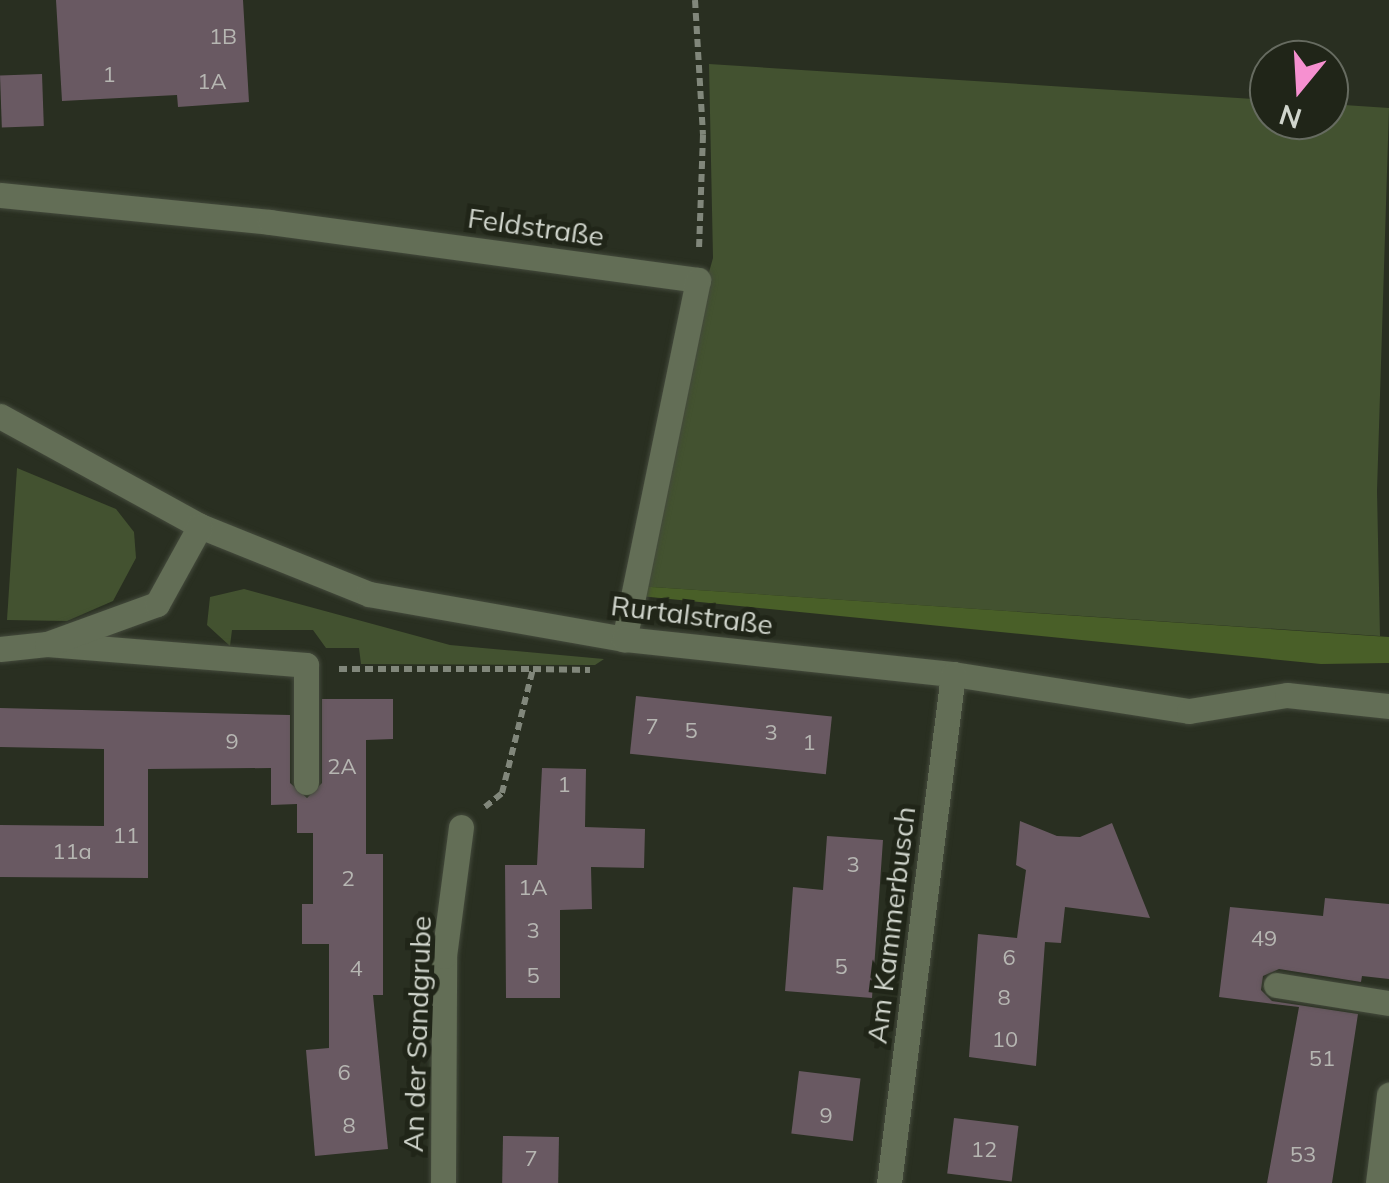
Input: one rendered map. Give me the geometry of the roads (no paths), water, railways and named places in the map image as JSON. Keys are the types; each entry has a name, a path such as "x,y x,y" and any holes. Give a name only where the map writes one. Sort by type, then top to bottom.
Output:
{"street":[{"name":"Feldstraße","path":"0,195 270,222 698,280 621,638"},
{"name":"Rurtalstraße","path":"0,416 200,526 369,594 621,638 953,674 1189,711 1287,695 1389,706"},
{"path":"47,644 157,604 200,526"},
{"path":"0,649 47,644 306,665 306,782"},
{"name":"Am Kammerbusch","path":"890,1183 953,674"},
{"name":"An der Sandgrube","path":"443,1183 444,956 460,827"},
{"path":"1276,985 1389,1003"},
{"path":"1378,1183 1389,1095"}]}
